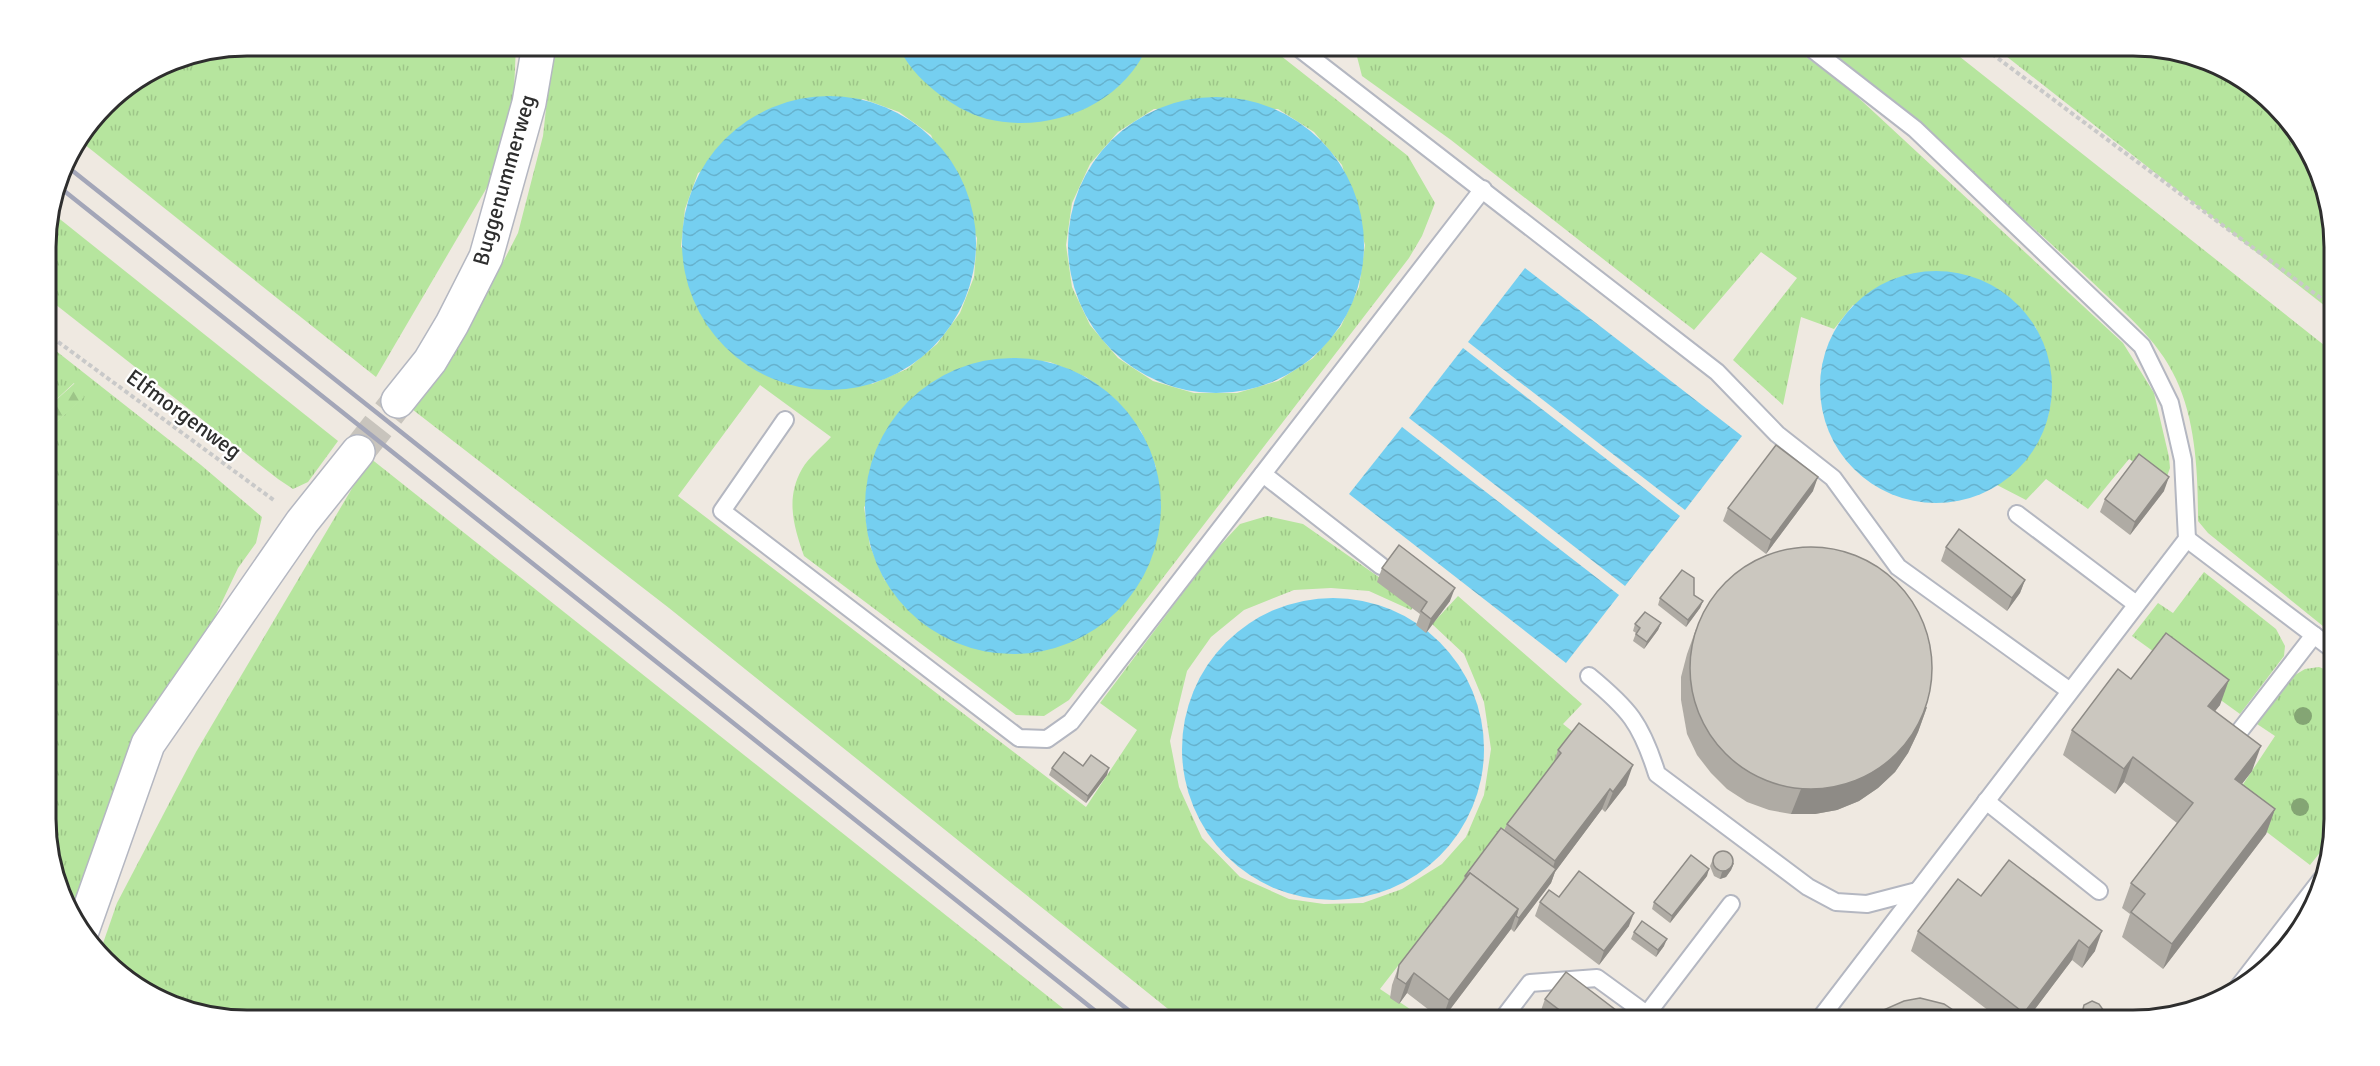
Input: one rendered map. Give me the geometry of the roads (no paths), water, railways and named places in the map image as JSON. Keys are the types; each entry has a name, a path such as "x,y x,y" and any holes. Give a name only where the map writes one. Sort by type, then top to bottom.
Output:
{"street":[{"name":"Buggenummerweg","path":"398,401 430,361 486,257 529,103 536,56"},
{"path":"85,922 148,744 302,522 358,452"}],"lane":[{"path":"1308,56 1717,372 1777,434 1833,478 1898,567 2070,691"},
{"path":"1821,56 1915,129 2142,346 2170,404 2182,460 2187,539 1826,1010"},
{"path":"785,420 722,512 1019,738 1047,739 1071,722 1483,189"},
{"path":"1263,474 1381,566"},
{"path":"2017,514 2136,604"},
{"path":"2187,539 2324,643"},
{"path":"2232,741 2314,635"},
{"path":"1589,676 1620,701 1630,713 1648,746 1657,774 1808,887 1836,902 1867,904 1917,891"},
{"path":"1986,801 2099,891"},
{"path":"2252,969 2308,896"},
{"path":"1657,1010 1731,904"},
{"path":"1509,1010 1530,983 1597,978 1640,1010"}],"water":[{"path":"904,56 1142,56 1121,84 1102,99 1081,110 1058,118 1011,123 980,117 947,100 919,76"},
{"path":"815,96 843,96 872,102 911,120 943,150 952,161 970,200 976,229 976,257 965,299 952,325 933,347 911,366 872,384 843,390 815,390 786,384 747,366 715,336 706,325 688,286 682,257 682,229 688,200 706,161 736,129 747,120 786,102"},
{"path":"1201,97 1231,97 1259,103 1286,114 1310,130 1331,151 1347,175 1358,202 1364,230 1362,274 1347,315 1331,339 1310,360 1286,376 1259,387 1231,393 1201,393 1173,387 1146,376 1122,360 1101,339 1085,315 1074,288 1068,260 1068,230 1074,202 1085,175 1101,151 1122,130 1146,114 1173,103"},
{"path":"1525,268 1742,436 1685,510 1468,342"},
{"path":"1936,271 1970,276 1980,280 1991,285 2018,305 2038,332 2043,343 2047,353 2052,387 2047,421 2043,431 2038,442 2018,469 1991,489 1980,494 1970,498 1936,503 1902,498 1892,494 1881,489 1854,469 1834,442 1829,431 1825,421 1820,387 1825,353 1829,343 1834,332 1854,305 1881,285 1892,280 1902,276"},
{"path":"1463,348 1680,516 1625,586 1409,418"},
{"path":"1013,358 1042,361 1083,376 1107,392 1127,412 1143,436 1154,463 1161,506 1158,535 1143,576 1127,600 1107,620 1083,636 1056,647 1013,654 984,651 943,636 919,620 899,600 883,576 872,549 865,506 868,477 883,436 899,412 919,392 943,376 970,365"},
{"path":"1402,427 1619,595 1566,663 1349,494"},
{"path":"1318,598 1348,598 1391,609 1417,623 1450,653 1473,691 1478,705 1484,734 1484,764 1473,807 1459,833 1440,856 1417,875 1391,889 1348,900 1318,900 1275,889 1249,875 1216,845 1193,807 1188,793 1182,764 1182,734 1193,691 1207,665 1237,632 1275,609 1289,604"}],"tunnel":[{"path":"358,452 398,401"}],"railway":[{"path":"71,170 1128,1010"},
{"path":"64,191 1094,1010"}]}
